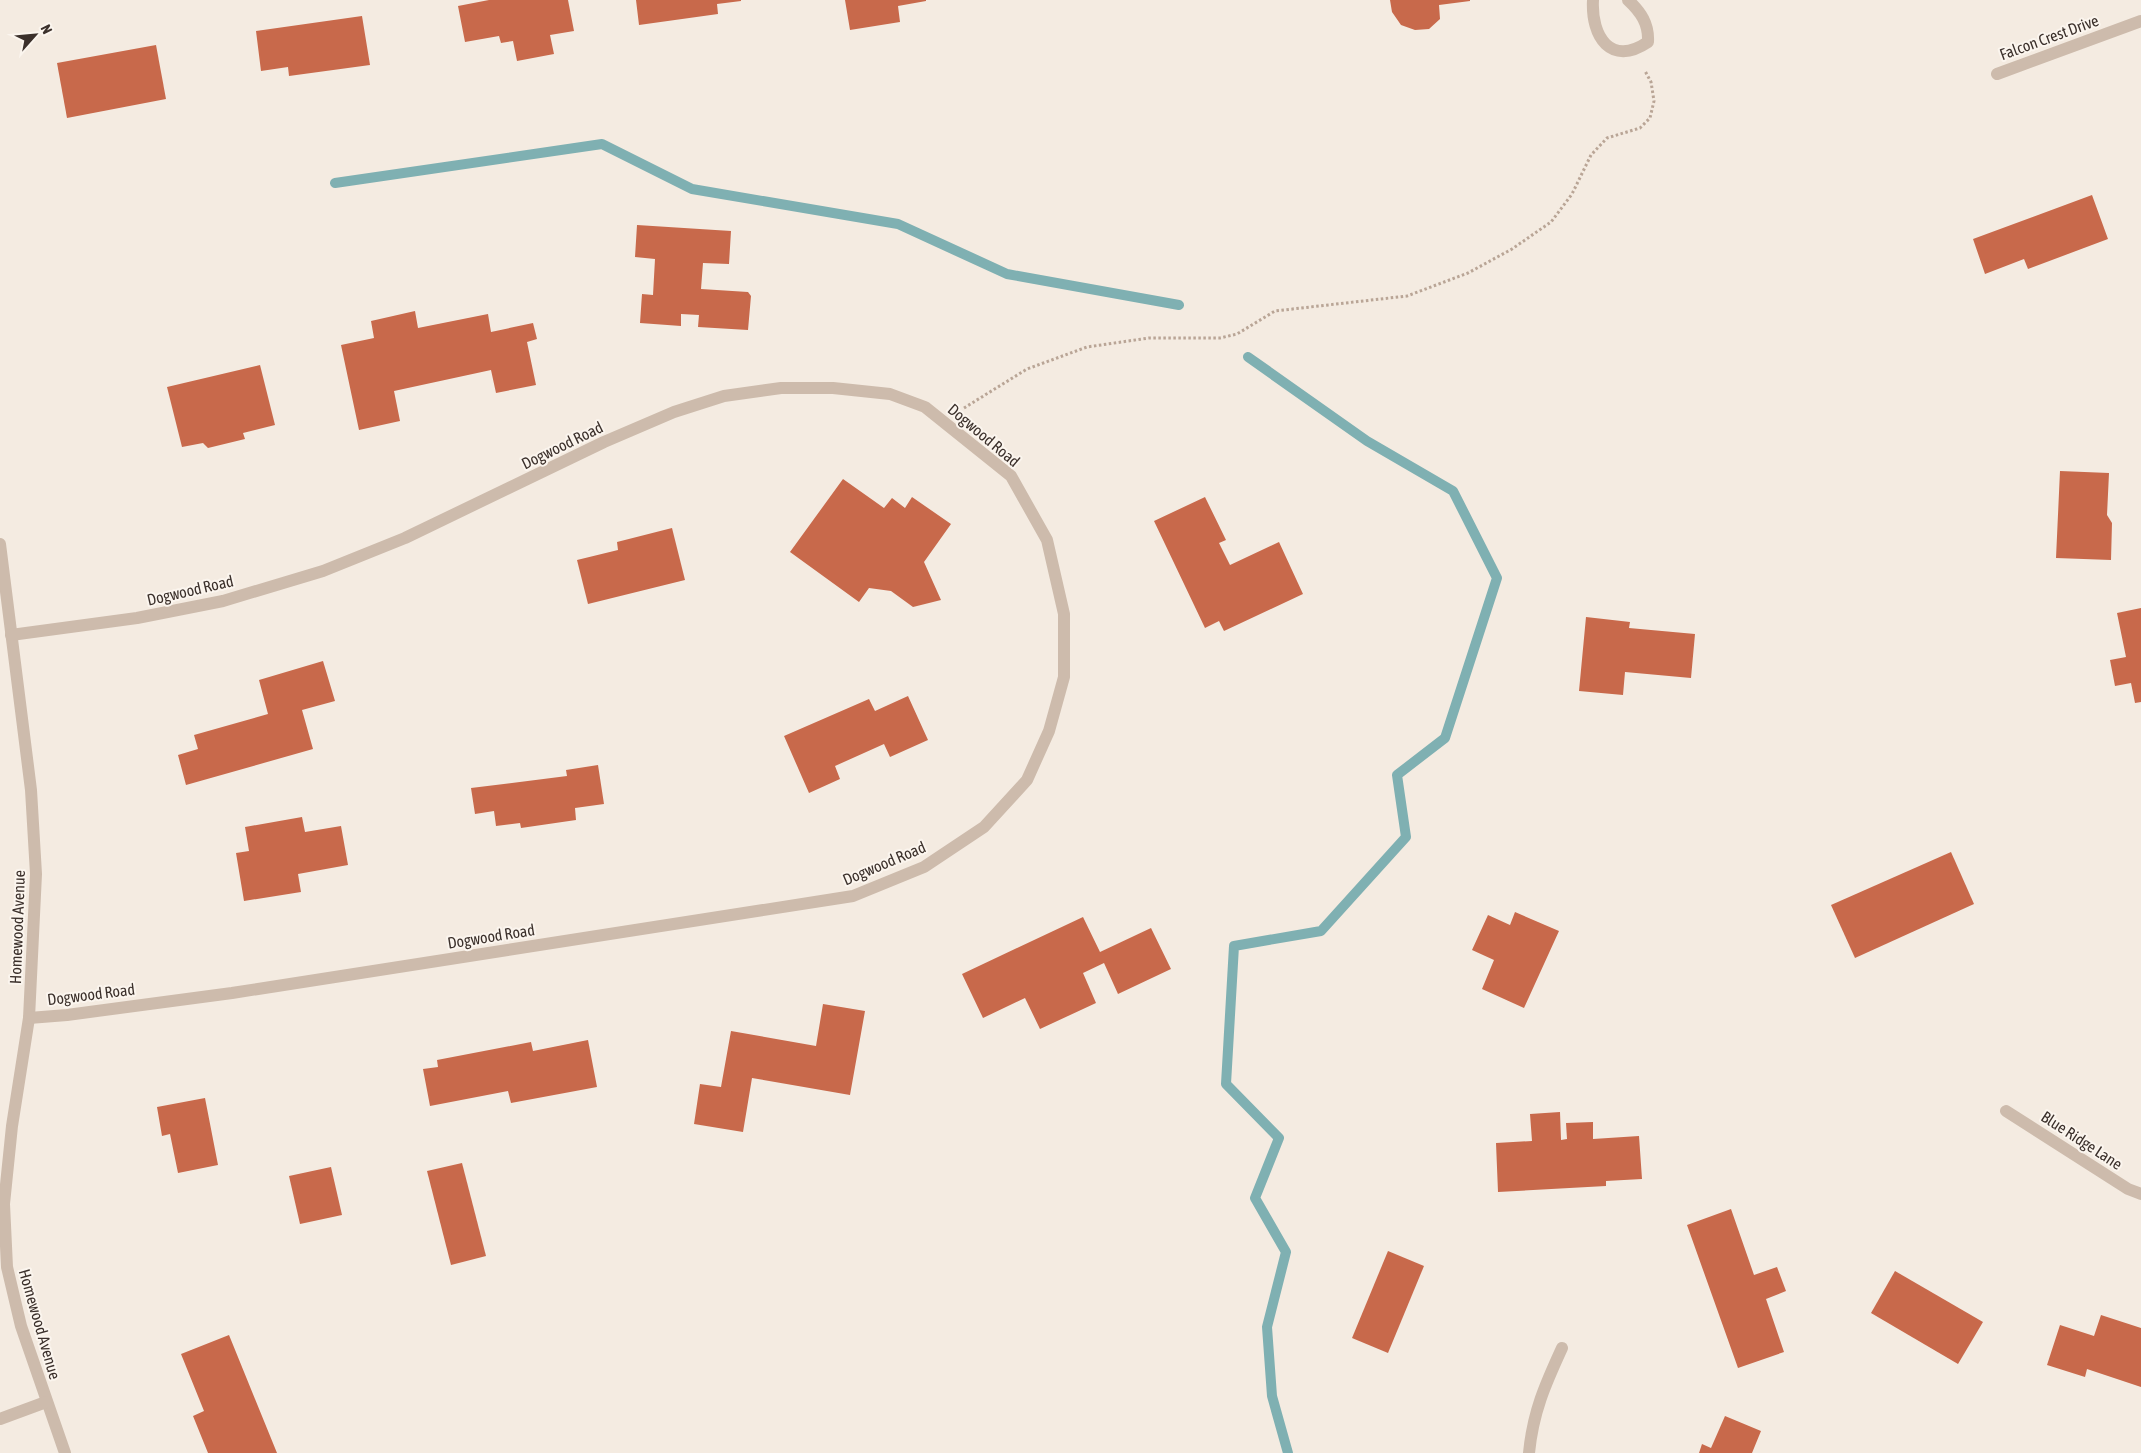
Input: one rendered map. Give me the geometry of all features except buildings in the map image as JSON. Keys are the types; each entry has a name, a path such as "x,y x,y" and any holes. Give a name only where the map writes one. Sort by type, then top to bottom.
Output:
{"street":[{"path":"1593,0 1597,33 1609,47 1622,53 1635,50 1648,42 1649,29 1639,10 1628,0"},
{"name":"Falcon Crest Drive","path":"1997,74 2141,21"},
{"name":"Dogwood Road","path":"11,635 147,616 224,601 323,571 405,538 665,416 724,396 781,388 833,388 890,394 924,407 943,421 1011,476 1047,540 1064,614 1064,677 1049,731 1027,780 984,827 924,867 853,896 232,993 67,1015 28,1018"},
{"name":"Homewood Avenue","path":"0,544 5,621 11,635 31,790 36,874 28,1018 12,1126 4,1204 7,1267 20,1326 65,1453"},
{"name":"Blue Ridge Lane","path":"2006,1111 2128,1189 2141,1194"},
{"path":"1529,1453 1531,1425 1541,1394 1562,1348"},
{"path":"0,1419 46,1402"}],"path":[{"path":"943,421 1027,369 1087,347 1149,338 1220,338 1237,334 1275,311 1407,296 1468,274 1512,249 1551,222 1572,194 1591,155 1607,138 1640,128 1650,118 1654,101 1651,82 1635,50"}],"waterway":[{"path":"335,183 602,144 692,189 898,224 1007,274 1179,305"},
{"path":"1248,357 1367,441 1453,491 1497,578 1445,738 1397,775 1406,837 1321,931 1234,946 1226,1084 1279,1138 1255,1198 1286,1252 1267,1327 1272,1396 1288,1453"}]}
